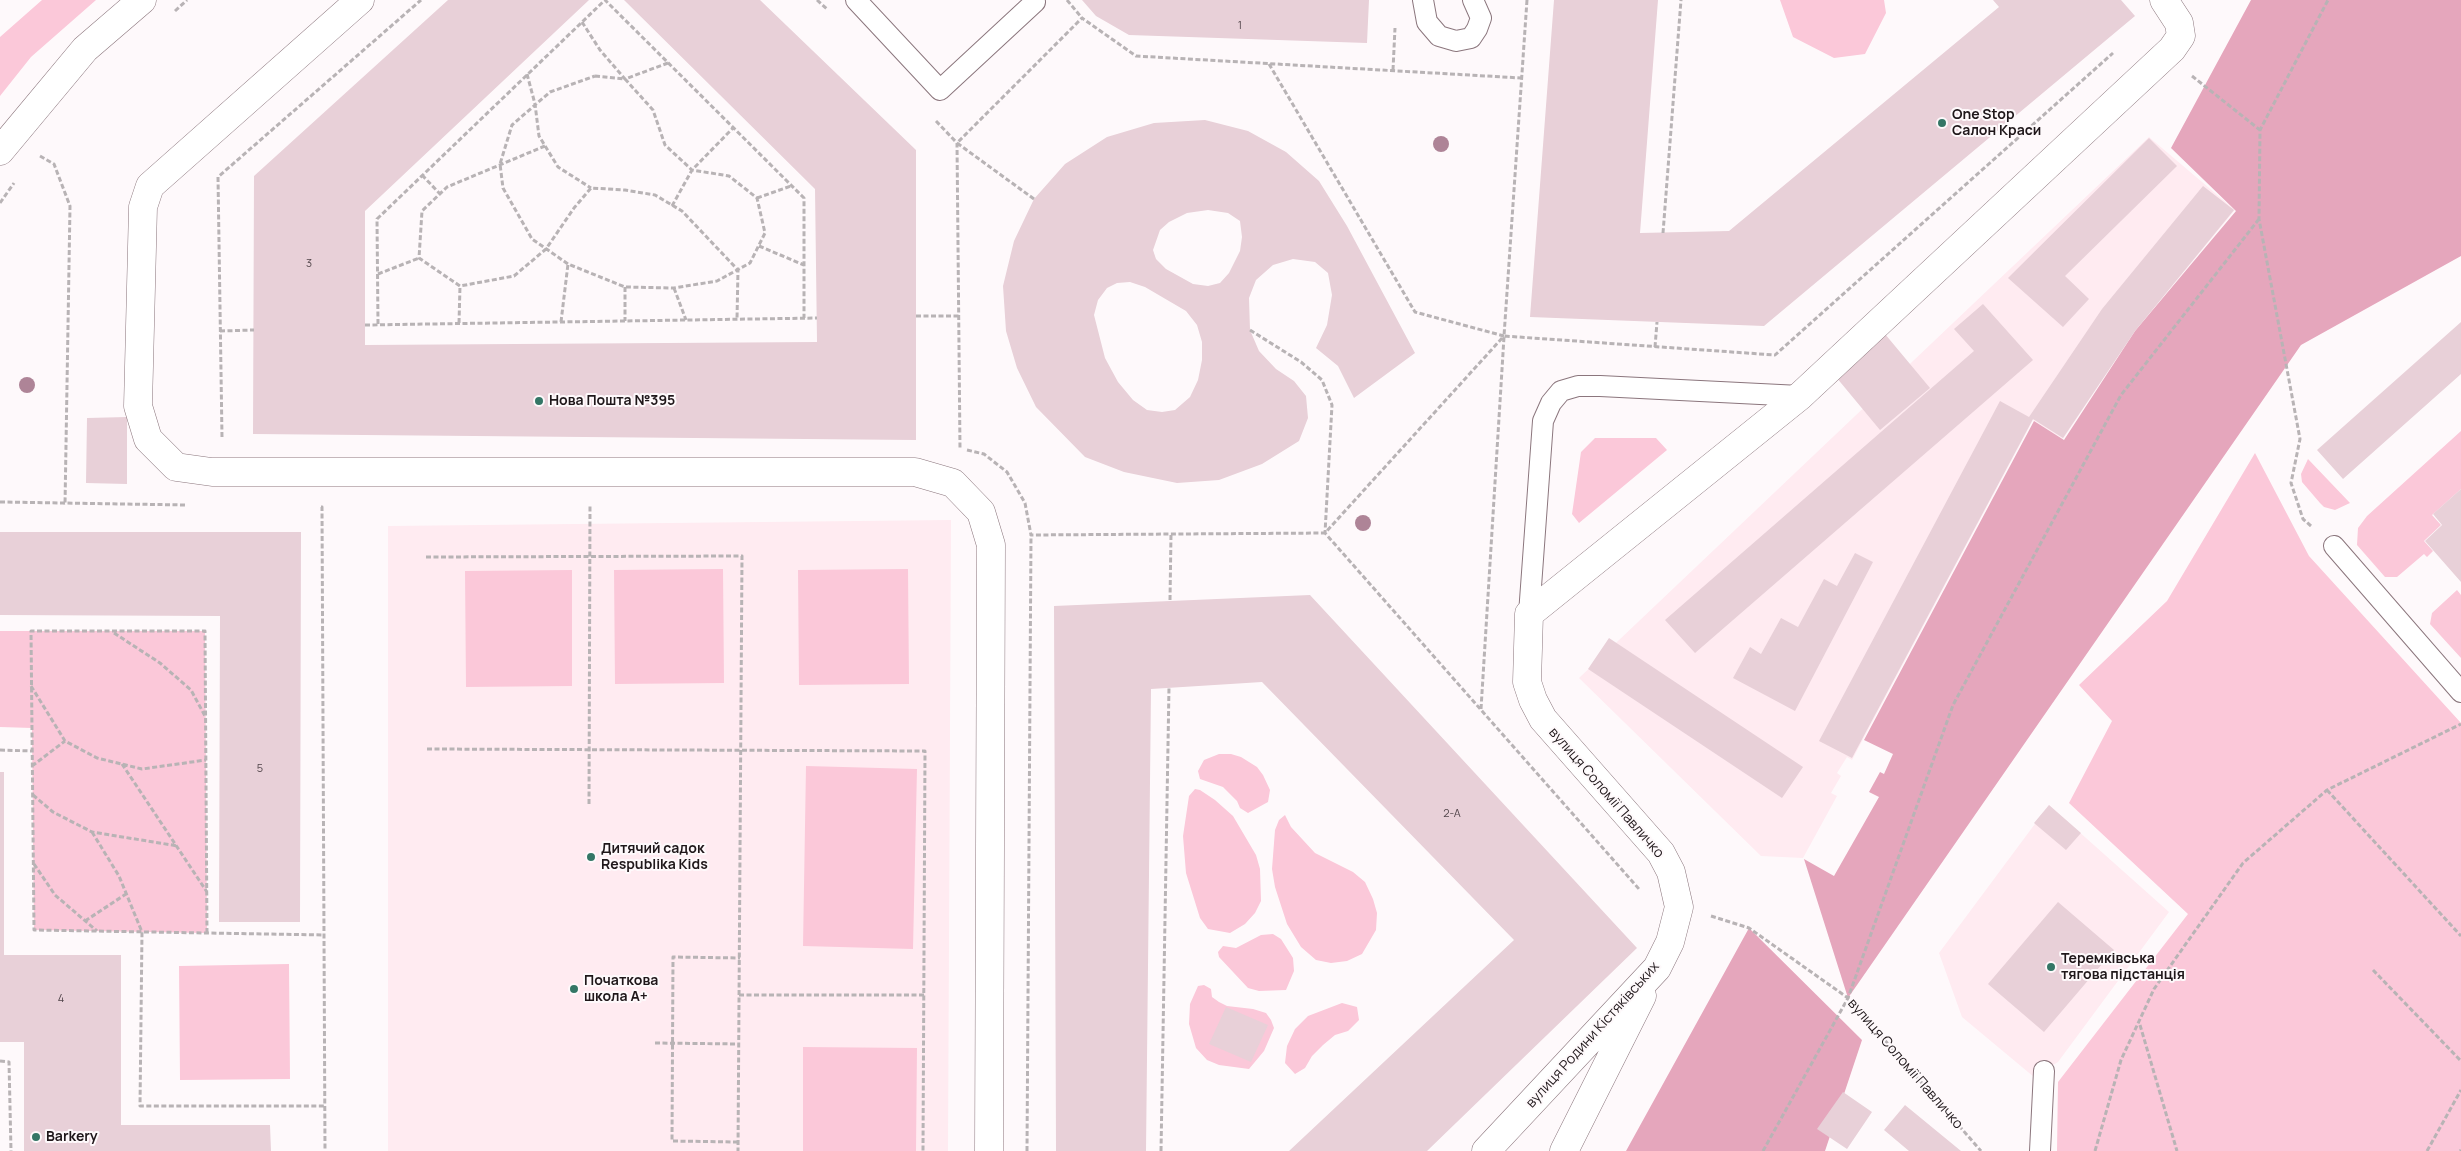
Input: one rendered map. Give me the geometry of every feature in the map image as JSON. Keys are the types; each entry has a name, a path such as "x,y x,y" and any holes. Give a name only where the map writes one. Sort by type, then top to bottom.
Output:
{"street":[{"path":"0,152 85,49 142,0"},
{"path":"360,0 150,186 143,207 138,406 148,439 176,466 212,472 915,472 953,483 980,512 991,545 990,1151"},
{"path":"1529,614 1800,396 2172,48 2181,36 2179,23 2164,0"},
{"name":"вулиця Соломії Павличко","path":"1529,614 1527,682 1533,700 1543,719 1660,853 1671,872 1679,907"},
{"name":"вулиця Родини Кістяківських","path":"1486,1151 1657,968 1670,942 1679,907"},
{"path":"1564,1151 1657,968"}],"lane":[{"path":"856,0 940,90 1035,2 1033,0"},
{"path":"1423,0 1427,22 1438,36 1456,41 1472,38 1477,29 1480,18 1473,0"},
{"path":"1529,614 1543,421 1551,403 1561,391 1578,386 1600,386 1800,396"},
{"path":"2334,546 2461,692"},
{"path":"2040,1151 2044,1071"}],"path":[{"path":"222,438 218,177 421,0"},
{"path":"378,324 377,219 582,22 601,1 605,0 804,198 804,318"},
{"path":"817,0 831,14"},
{"path":"1067,0 1082,18 1136,56 1520,78"},
{"path":"1481,709 1520,78 1527,0"},
{"path":"1663,233 1681,0"},
{"path":"2328,0 2260,130 2259,219 2300,440 2291,483 2304,519 2334,546"},
{"path":"962,449 958,143 1082,18"},
{"path":"582,22 600,50 626,79 653,110 666,145 692,170 729,176 757,198 765,233 750,263 717,281 674,288 625,287 568,264 532,239 503,188 500,164 512,124 550,92 595,76 626,79 668,63"},
{"path":"1393,70 1395,26"},
{"path":"1269,64 1416,312 1504,336 1776,355 2114,52"},
{"path":"527,74 535,104 539,136 558,167 591,188 626,190 655,195 682,212 738,270 737,319"},
{"path":"2193,78 2260,130"},
{"path":"930,114 958,143 1034,199"},
{"path":"672,206 692,170 733,128"},
{"path":"419,258 422,212 447,187 545,146"},
{"path":"54,164 70,206 65,504"},
{"path":"422,175 440,194"},
{"path":"757,198 792,186"},
{"path":"419,258 460,286 514,276 546,249 574,208 591,188"},
{"path":"1763,1151 1848,998 1953,705 2121,395 2259,219"},
{"path":"759,246 804,265"},
{"path":"378,275 419,258"},
{"path":"561,322 568,264"},
{"path":"459,323 460,286"},
{"path":"625,287 625,321"},
{"path":"674,288 686,320"},
{"path":"916,316 960,316"},
{"path":"365,325 817,318"},
{"path":"1655,347 1657,322"},
{"path":"220,331 254,330"},
{"path":"1250,330 1301,362 1322,380 1332,405 1325,533 1640,891"},
{"path":"1031,535 1325,533 1504,336"},
{"path":"952,449 962,449 984,454 1007,472 1025,503 1031,535 1027,1151"},
{"path":"589,804 590,472"},
{"path":"0,502 192,506"},
{"path":"313,507 322,507 325,1151"},
{"path":"1170,600 1171,534"},
{"path":"426,557 742,556 738,1151"},
{"path":"208,933 204,631 31,631 34,930 142,932 324,935"},
{"path":"112,631 160,663 191,690 205,717"},
{"path":"31,686 65,741 98,758 142,768 206,760"},
{"path":"1161,1151 1169,687"},
{"path":"2095,1151 2121,1060 2140,1024 2154,989 2243,863 2327,790 2461,724"},
{"path":"32,767 49,751 65,741"},
{"path":"426,749 925,751 923,1151"},
{"path":"0,750 32,750"},
{"path":"121,763 178,846 207,893"},
{"path":"2327,790 2461,936"},
{"path":"32,794 53,812 92,832 178,846"},
{"path":"92,832 119,876 142,932 140,1106 325,1106"},
{"path":"33,863 55,895 97,931"},
{"path":"85,921 126,894"},
{"name":"вулиця Соломії Павличко","path":"1679,907 1749,928 1848,998 1981,1151"},
{"path":"738,1142 672,1141 673,957 740,958"},
{"path":"2373,970 2461,1061"},
{"path":"739,995 924,995"},
{"path":"2140,1024 2177,1151"},
{"path":"655,1043 739,1044"},
{"path":"0,1061 9,1062 11,1151"},
{"path":"2427,1151 2461,1090"}],"shaded area":[{"path":"42,0 96,0 31,57 0,96 0,37"},
{"path":"1780,0 1884,0 1886,13 1865,54 1834,58 1793,37"},
{"path":"2251,0 2461,0 2461,256 2301,345 1848,998 1804,859 1834,876 1879,797 1869,792 1880,772 1884,774 1893,754 1864,740 2034,421 2064,440 2135,331 2236,211 2171,148"},
{"path":"2149,137 2235,210 2135,331 2063,439 2033,420 1852,760 1847,757 1837,773 1841,776 1831,793 1837,796 1803,858 1761,856 1579,678"},
{"path":"2461,431 2461,489 2432,515 2441,525 2424,541 2433,551 2427,557 2424,554 2397,577 2385,577 2357,545 2358,528 2367,516"},
{"path":"1595,438 1656,438 1667,450 1579,523 1572,514 1581,452"},
{"path":"2255,453 2309,556 2461,723 2461,1151 2057,1151 2058,1082 2188,914 2069,803 2112,721 2079,685 2167,601"},
{"path":"2308,459 2350,503 2335,510 2324,507 2320,503 2302,482 2301,474"},
{"path":"951,520 948,1151 388,1151 388,526"},
{"path":"723,569 724,683 615,684 614,570"},
{"path":"908,569 909,684 799,685 798,570"},
{"path":"572,570 572,686 466,687 465,571"},
{"path":"2457,590 2461,595 2461,658 2430,624 2432,613"},
{"path":"0,631 205,631 207,933 34,930 32,728 0,727"},
{"path":"1219,754 1231,754 1241,757 1257,767 1270,790 1268,802 1248,813 1240,808 1237,801 1223,787 1200,779 1198,771 1204,760"},
{"path":"806,766 917,769 913,949 803,946"},
{"path":"1195,789 1200,790 1215,800 1233,816 1256,855 1260,869 1261,901 1255,913 1245,924 1230,933 1208,929 1200,918 1186,873 1183,836 1189,796"},
{"path":"2049,805 2169,912 2058,1062 2034,1077 1962,1017 1939,953"},
{"path":"1285,815 1291,827 1315,853 1353,872 1365,882 1377,913 1376,930 1362,954 1347,961 1331,963 1316,960 1301,947 1287,924 1275,887 1272,869 1275,830 1279,820"},
{"path":"1749,928 1862,1040 1825,1151 1626,1151"},
{"path":"1273,934 1281,939 1293,958 1294,971 1286,990 1259,991 1248,988 1219,957 1218,952 1223,946 1236,948 1261,935"},
{"path":"289,964 290,1079 180,1080 179,966"},
{"path":"1204,985 1211,989 1212,997 1219,1002 1227,1006 1253,1009 1266,1013 1271,1020 1274,1028 1264,1051 1249,1069 1219,1065 1207,1060 1196,1048 1189,1024 1190,1004 1198,986"},
{"path":"1342,1003 1357,1007 1359,1020 1348,1031 1335,1035 1323,1045 1312,1056 1305,1068 1295,1074 1285,1063 1287,1046 1295,1029 1308,1016"},
{"path":"803,1047 917,1048 916,1151 803,1151"}],"building":[{"path":"448,0 589,0 365,211 365,345 817,342 815,189 624,0 760,0 916,150 916,440 253,434 254,176"},
{"path":"1082,0 1369,0 1367,43 1129,35 1096,16"},
{"path":"1554,0 1658,0 1640,233 1729,231 1999,7 1993,0 2121,0 2135,16 1764,326 1530,317"},
{"path":"1205,120 1248,131 1286,152 1319,181 1347,226 1415,353 1354,398 1338,366 1316,348 1327,325 1332,295 1328,273 1315,262 1293,259 1273,265 1256,280 1249,298 1250,330 1259,351 1276,369 1294,381 1306,396 1308,418 1299,441 1262,464 1219,480 1177,483 1124,472 1085,457 1036,407 1017,368 1006,331 1003,286 1014,241 1034,199 1065,164 1107,137 1154,123","holes":["1208,210 1228,213 1240,221 1242,237 1240,251 1229,273 1220,283 1208,286 1193,284 1166,269 1156,259 1153,250 1160,230 1169,222 1187,213","1130,282 1145,287 1186,311 1197,325 1202,342 1202,360 1198,380 1190,397 1175,410 1162,412 1147,410 1133,400 1118,382 1105,358 1094,315 1098,300 1107,288 1117,283"]},
{"path":"2149,138 2177,166 2065,276 2089,299 2063,327 2008,278"},
{"path":"2203,186 2234,210 2135,331 2063,438 2033,419 1852,758 1819,741 2000,401 2029,417 2102,309"},
{"path":"1983,304 2033,360 1695,653 1665,620 1974,351 1954,329"},
{"path":"2461,322 2461,374 2343,479 2317,450"},
{"path":"1885,334 1930,388 1880,430 1836,377"},
{"path":"127,417 127,484 86,483 87,418"},
{"path":"2461,489 2461,582 2425,541 2442,525 2433,514"},
{"path":"0,532 301,532 300,922 219,922 220,616 0,615"},
{"path":"1855,553 1873,562 1795,711 1733,678 1750,647 1761,654 1781,618 1798,627 1824,579 1837,586"},
{"path":"1310,595 1637,948 1427,1151 1289,1151 1514,940 1262,682 1151,689 1146,1151 1056,1151 1054,606"},
{"path":"1609,638 1803,767 1782,798 1588,669"},
{"path":"0,772 4,772 4,955 121,955 121,1125 270,1125 271,1151 24,1151 24,1042 0,1042"},
{"path":"2049,805 2081,833 2066,850 2034,823"},
{"name":"Теремківська тягова підстанція","path":"2058,902 2114,950 2044,1032 1988,984"},
{"path":"1226,1007 1268,1025 1251,1062 1209,1044"},
{"path":"1843,1092 1872,1112 1847,1149 1817,1129"},
{"path":"1905,1105 1961,1151 1909,1151 1884,1130"}],"place":[{"name":"One Stop Салон Краси","path":"1942,123"},
{"name":"Нова Пошта №395","path":"539,401"},
{"name":"Дитячий садок Respublika Kids","path":"591,857"},
{"name":"Теремківська тягова підстанція","path":"2051,967"},
{"name":"Початкова школа А+","path":"574,989"},
{"name":"Barkery","path":"36,1137"}]}
